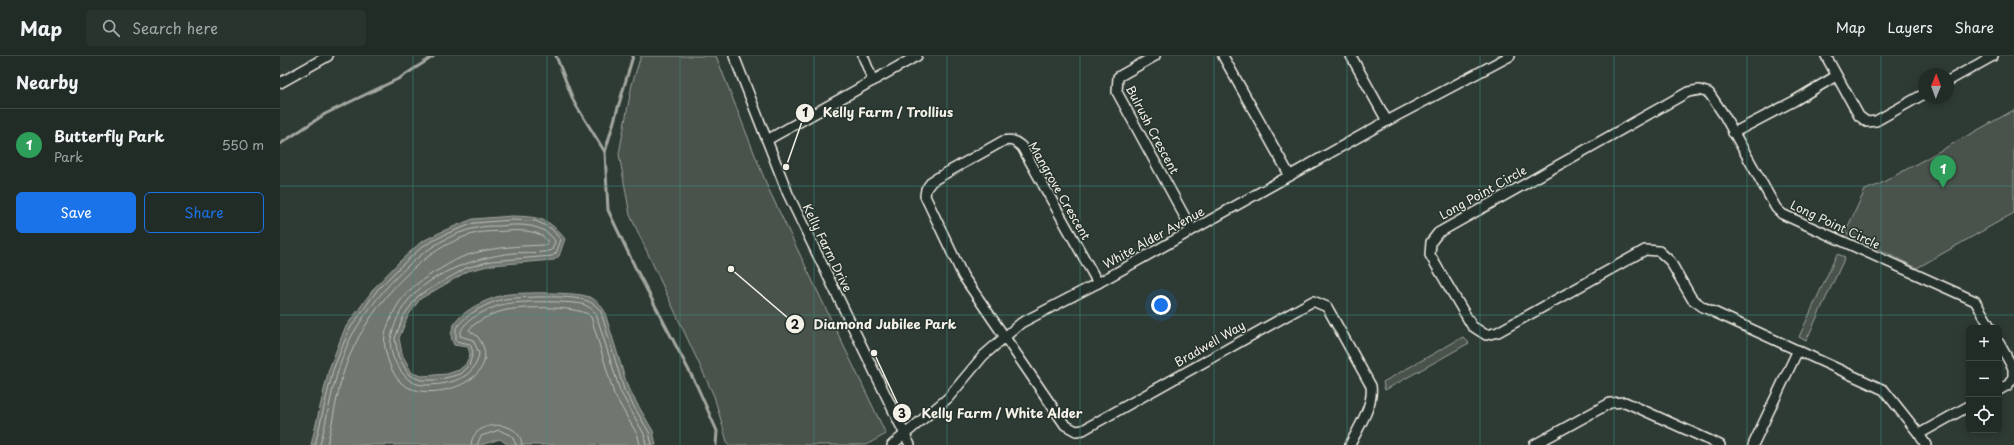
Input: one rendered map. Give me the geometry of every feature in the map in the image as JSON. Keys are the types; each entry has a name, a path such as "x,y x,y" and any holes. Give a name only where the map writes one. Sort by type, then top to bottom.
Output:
{"street":[{"path":"280,83 328,56"},
{"name":"Kelly Farm Drive","path":"734,56 788,194 910,445"},
{"path":"863,56 873,81"},
{"path":"766,140 917,56"},
{"name":"Bulrush Crescent","path":"1155,56 1118,77 1117,92 1192,230"},
{"path":"1223,56 1290,176"},
{"path":"1351,56 1387,121"},
{"name":"White Alder Avenue","path":"892,445 906,435 948,398 983,356 1004,336 1021,323 1098,283 1387,121 1510,56"},
{"path":"1826,56 1859,116 1867,122 1876,121 1918,97"},
{"path":"1954,78 1993,56"},
{"path":"1734,133 1794,101 1836,76"},
{"name":"Long Point Circle","path":"1926,445 1884,390 1703,307 1692,300 1670,261 1659,251 1645,250 1498,332 1486,335 1472,326 1430,255 1431,242 1438,233 1688,92 1699,90 1709,94 1734,133 1776,208 1782,214 1974,301 1989,325"},
{"name":"Mangrove Crescent","path":"1004,336 963,276 925,196 926,189 932,180 1003,141 1009,139 1015,141 1022,147 1098,283"},
{"name":"Bradwell Way","path":"1004,336 1065,425 1076,431 1083,430 1308,302 1313,301 1321,303 1326,308 1371,386 1372,393 1370,402 1350,445"},
{"path":"2002,348 2013,368 2014,378 2008,385 2002,388"},
{"path":"1753,445 1798,350"},
{"path":"1534,445 1610,403 1625,402 1720,445"},
{"path":"1919,434 1966,408"}],"shaded area":[{"path":"641,56 716,56 768,188 886,434 866,445 728,445 714,396 630,215 619,154 632,84"},
{"path":"2014,110 2014,213 1917,268 1845,233 1865,190 1878,185"},
{"path":"1837,254 1845,257 1806,341 1799,337"},
{"path":"1463,337 1469,343 1385,390 1383,382"}],"water":[{"path":"512,216 536,218 548,222 553,226 565,239 559,256 554,260 492,265 468,271 420,299 408,316 399,338 402,354 412,373 422,376 447,374 459,370 466,364 470,354 468,347 454,345 451,336 453,327 458,319 466,312 485,301 503,295 520,293 569,294 589,297 596,301 604,310 628,388 653,431 656,445 508,445 500,439 481,445 311,445 329,369 345,328 375,287 421,242 445,230 473,219"}],"waterway":[{"path":"280,144 325,114 400,78 434,56"},
{"path":"556,56 574,102 605,152"},
{"path":"633,56 605,152 608,210 635,267 697,386 717,431 716,445"}],"place":[{"name":"Kelly Farm / Trollius","path":"786,167"},
{"name":"Butterfly Park","path":"1943,188"},
{"name":"Diamond Jubilee Park","path":"731,269"},
{"name":"Kelly Farm / White Alder","path":"874,353"}]}
